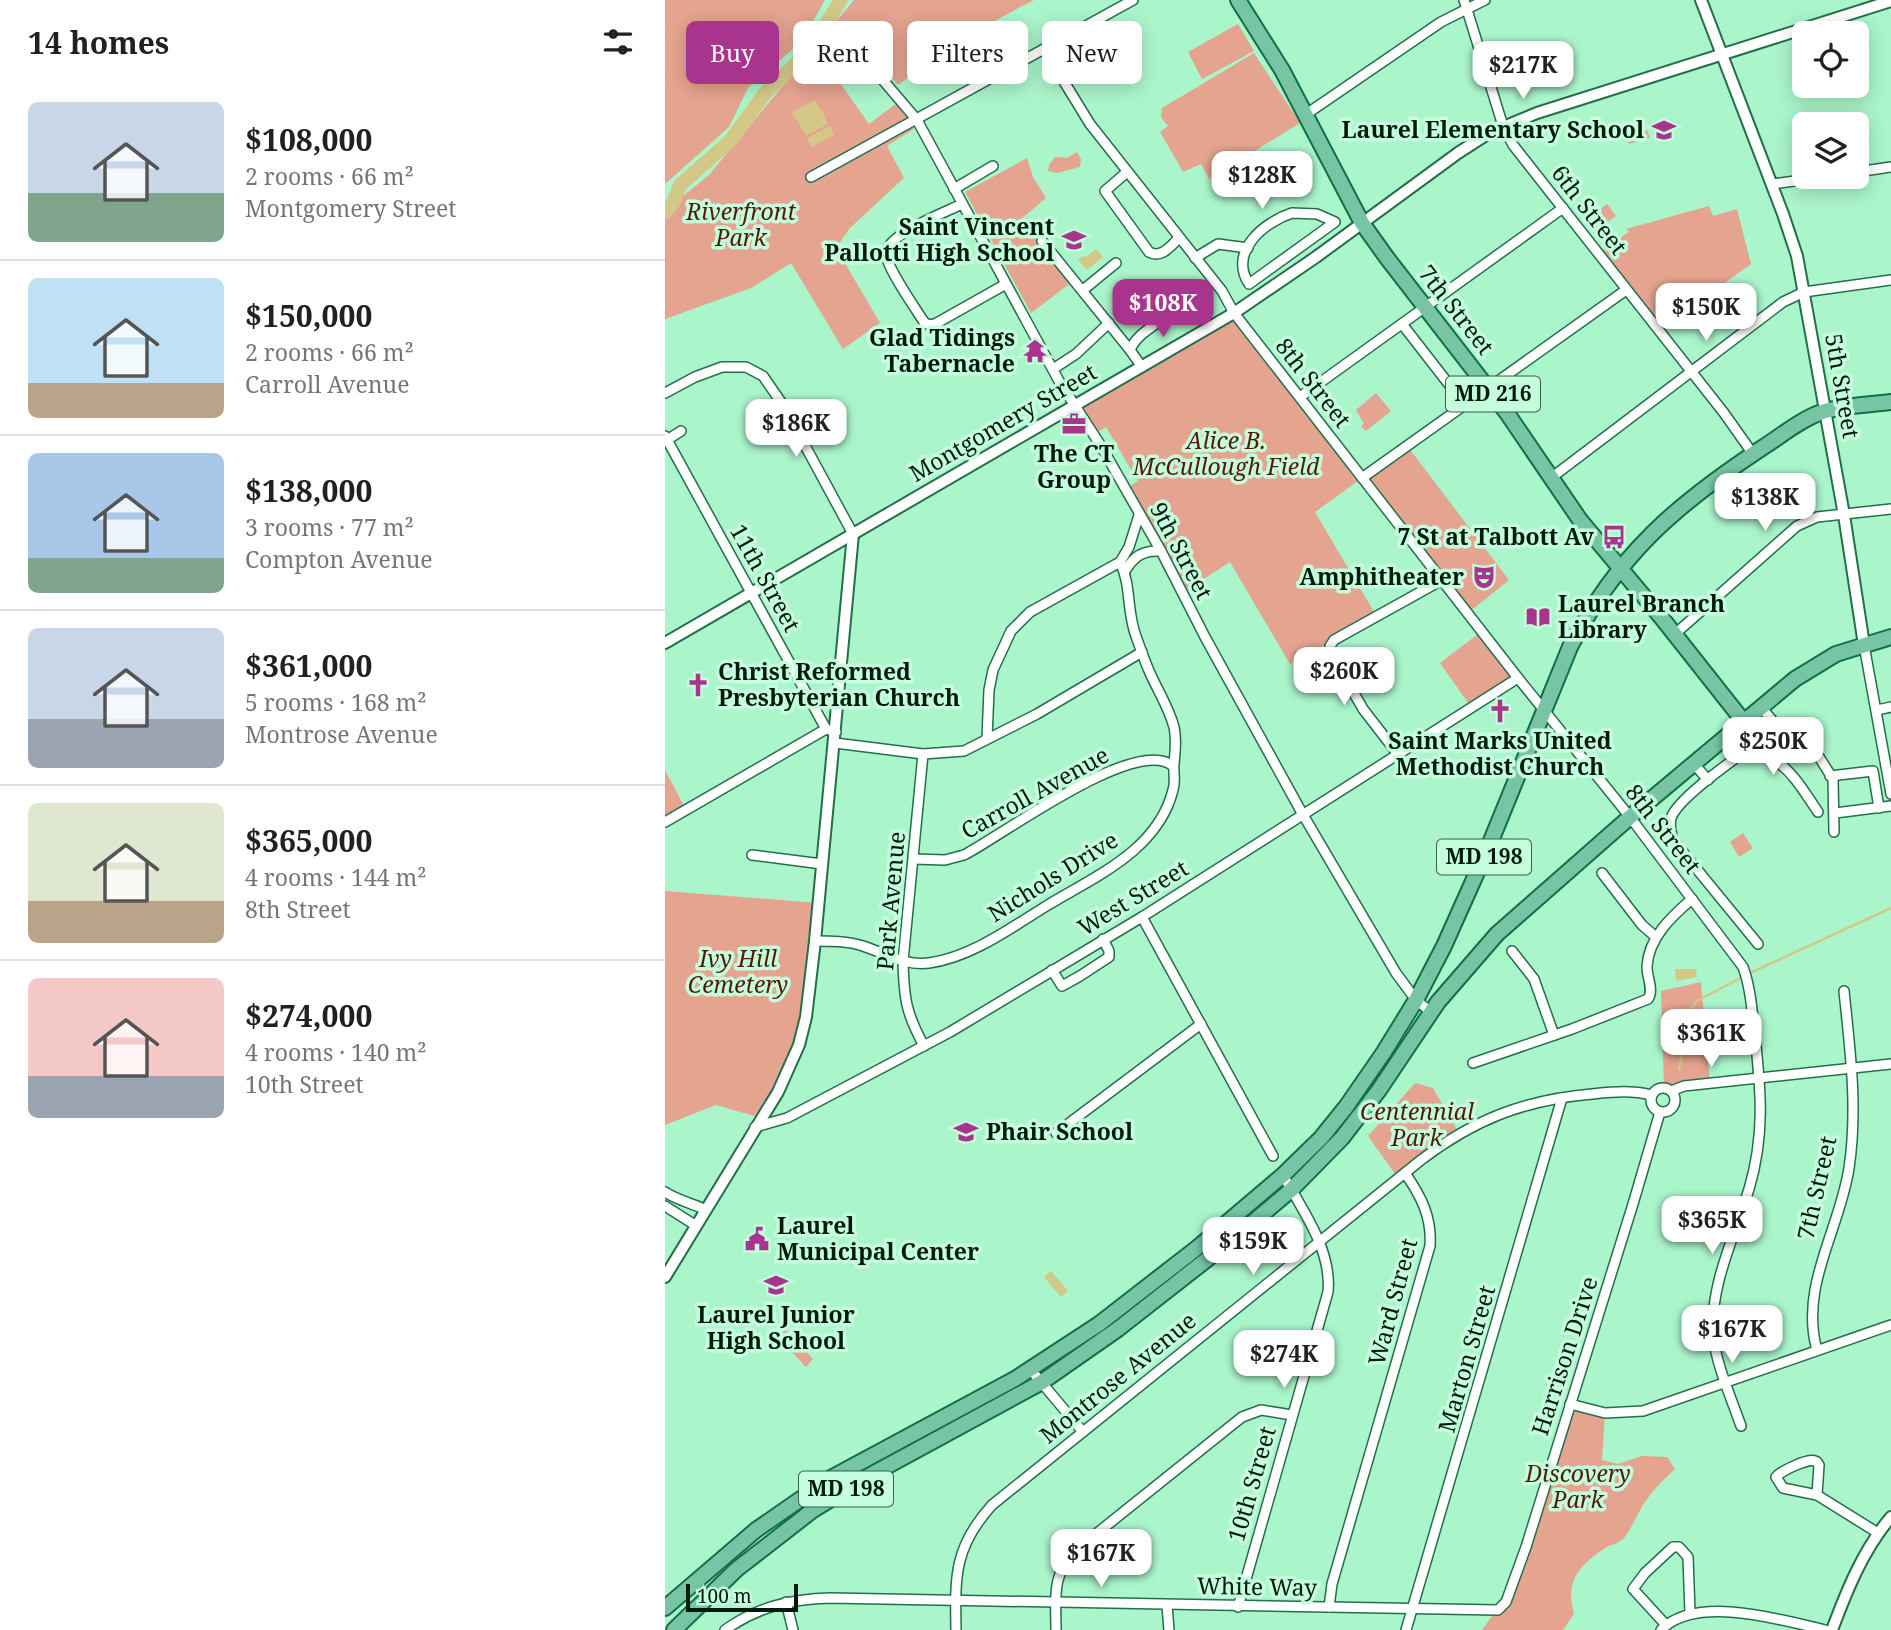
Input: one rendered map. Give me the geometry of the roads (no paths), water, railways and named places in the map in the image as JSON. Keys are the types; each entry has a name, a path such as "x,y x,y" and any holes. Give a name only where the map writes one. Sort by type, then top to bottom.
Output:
{"main road":[{"name":"7th Street","path":"1238,0 1264,40"},
{"name":"7th Street","path":"1246,0 1264,40 1362,223 1528,441 1586,528 1744,722"},
{"name":"MD 198","path":"665,1608 755,1530 831,1478 1031,1370 1108,1317 1283,1175 1321,1138 1346,1107 1416,1000 1468,895 1544,709 1587,614 1620,569 1668,516 1753,454 1808,419 1824,411 1891,402"},
{"name":"MD 198","path":"674,1630 737,1569 813,1510 867,1476 1042,1382 1127,1322 1291,1190 1360,1117 1451,985 1497,934 1630,817 1761,707 1817,664 1836,654 1891,637"}],"street":[{"path":"1095,21 1133,0"},
{"path":"1305,116 1466,4 1485,0"},
{"name":"5th Street","path":"1701,0 1797,256 1891,793"},
{"name":"Montgomery Street","path":"665,643 1234,313 1272,289 1458,153 1503,126 1891,1"},
{"name":"6th Street","path":"1466,4 1503,126 1513,145 1753,454"},
{"path":"811,177 1042,50"},
{"name":"9th Street","path":"886,84 917,120 1053,369 1161,551 1302,813 1389,960 1416,1000 1431,1012"},
{"name":"8th Street","path":"1065,84 1083,115 1222,291 1234,313 1518,678 1630,817 1743,967 1747,978 1759,1078 1761,1123 1757,1160 1714,1308 1715,1347 1741,1426"},
{"path":"954,189 993,166"},
{"path":"1869,170 1891,167"},
{"path":"1127,172 1106,188 1106,196 1149,252 1160,254 1179,238"},
{"path":"1772,184 1792,181"},
{"path":"962,204 893,239 886,250 886,258 924,322 929,325 1006,284"},
{"path":"1300,397 1563,208"},
{"path":"1292,213 1317,214 1335,222 1249,285 1243,266 1248,248 1269,223 1292,213"},
{"path":"1042,241 1142,366"},
{"path":"1195,258 1218,244 1248,248"},
{"path":"1083,290 1116,263"},
{"path":"1551,478 1775,308 1804,292 1891,280"},
{"path":"1362,478 1626,289"},
{"path":"1130,350 1136,338 1165,319 1176,308"},
{"path":"1053,369 1076,354 1109,323"},
{"path":"1402,324 1465,405"},
{"path":"665,393 695,377 722,367 737,366 754,370 775,392 853,534 832,735 815,941 806,1017 799,1045 778,1092 704,1209 665,1277"},
{"path":"666,438 681,431"},
{"name":"11th Street","path":"666,438 832,735"},
{"path":"1675,634 1797,526 1817,517 1891,509"},
{"path":"987,737 989,690 993,670 1010,631 1030,612 1120,562 1129,547 1139,515"},
{"path":"1125,571 1140,554 1146,551 1161,551"},
{"name":"Nichols Drive","path":"815,941 852,943 904,961 926,963 948,958 968,951 1119,862 1146,839 1164,815 1174,786 1174,727 1142,652 1129,613 1125,571 1120,562"},
{"path":"1397,753 1357,699 1329,646 1334,640 1442,580"},
{"path":"665,822 832,735 923,754 964,751 987,737 1014,726 1142,652"},
{"name":"West Street","path":"755,1127 787,1118 924,1046 1142,917 1518,678"},
{"path":"1761,707 1791,750 1800,757 1812,754 1819,757 1833,779 1834,832"},
{"path":"1877,710 1891,707"},
{"path":"1758,944 1673,840 1672,816 1677,808 1709,780 1751,747 1772,758 1785,769 1818,812"},
{"name":"Park Avenue","path":"923,754 904,961 906,1007 924,1046"},
{"name":"Carroll Avenue","path":"914,859 945,860 964,855 1092,779 1121,766 1162,759 1173,766"},
{"path":"1694,764 1709,780"},
{"path":"1830,776 1873,771 1879,808"},
{"path":"1835,813 1891,806"},
{"path":"752,855 822,864"},
{"path":"1602,873 1642,925 1657,937"},
{"path":"1473,1063 1648,999 1651,992 1648,960 1657,937 1676,913 1692,899"},
{"path":"1142,917 1273,1156"},
{"path":"1052,970 1060,984 1067,985 1109,957 1103,939"},
{"path":"1512,951 1534,979 1554,1035"},
{"name":"7th Street","path":"1817,1350 1812,1331 1812,1303 1849,1170 1854,1123 1852,1068 1844,991"},
{"path":"1056,1133 1201,1024"},
{"path":"1671,1091 1675,1098 1674,1106 1668,1111 1660,1112 1651,1103 1651,1096 1660,1088 1671,1091 1684,1086 1891,1064"},
{"name":"Montrose Avenue","path":"956,1630 956,1579 961,1553 981,1517 1001,1497 1450,1138 1481,1121 1525,1105 1562,1098 1634,1091 1651,1096"},
{"name":"Marton Street","path":"1406,1630 1562,1098"},
{"name":"Harrison Drive","path":"1501,1609 1508,1598 1523,1554 1660,1112"},
{"name":"Ward Street","path":"1329,1607 1332,1584 1346,1532 1430,1245 1427,1212 1419,1193 1405,1173"},
{"name":"10th Street","path":"1238,1607 1328,1292 1329,1269 1319,1242 1283,1175"},
{"path":"665,1192 675,1199 704,1209"},
{"path":"665,1206 695,1225"},
{"path":"1570,1404 1605,1413 1629,1413 1661,1405 1891,1325"},
{"path":"1031,1370 1083,1432"},
{"path":"1056,1630 1057,1577 1067,1559 1233,1423 1249,1413 1261,1410 1292,1415"},
{"path":"1817,1495 1817,1461 1813,1460 1778,1473 1776,1477 1783,1488 1817,1495 1878,1533"},
{"path":"1832,1630 1850,1585 1878,1533 1891,1517"},
{"path":"1690,1613 1688,1557 1679,1547 1673,1547 1645,1573 1633,1589 1663,1628 1690,1613 1750,1615 1825,1630"},
{"name":"White Way","path":"725,1630 755,1613 786,1602 830,1598 1490,1612 1501,1609"},
{"path":"786,1602 793,1630"},
{"path":"1167,1605 1169,1630"}],"waterway":[{"path":"665,212 673,203 680,185 730,141 766,92 809,51 841,0"},
{"path":"1748,974 1891,908"},
{"path":"1679,1069 1691,1009 1697,1001 1742,977"}],"place":[{"name":"Laurel Elementary School","path":"1664,130"},
{"name":"Saint Vincent Pallotti High School","path":"1074,240"},
{"name":"Glad Tidings Tabernacle","path":"1035,351"},
{"name":"The CT Group","path":"1074,424"},
{"name":"7 St at Talbott Av","path":"1614,537"},
{"name":"Amphitheater","path":"1484,577"},
{"name":"Laurel Branch Library","path":"1538,617"},
{"name":"Christ Reformed Presbyterian Church","path":"698,685"},
{"name":"Saint Marks United Methodist Church","path":"1500,711"},
{"name":"Phair School","path":"966,1132"},
{"name":"Laurel Municipal Center","path":"757,1239"},
{"name":"Laurel Junior High School","path":"776,1285"}],"park label":[{"name":"Riverfront Park","path":"741,225"},
{"name":"Alice B. McCullough Field","path":"1226,454"},
{"name":"Ivy Hill Cemetery","path":"738,972"},
{"name":"Centennial Park","path":"1417,1125"},
{"name":"Discovery Park","path":"1578,1487"}]}
